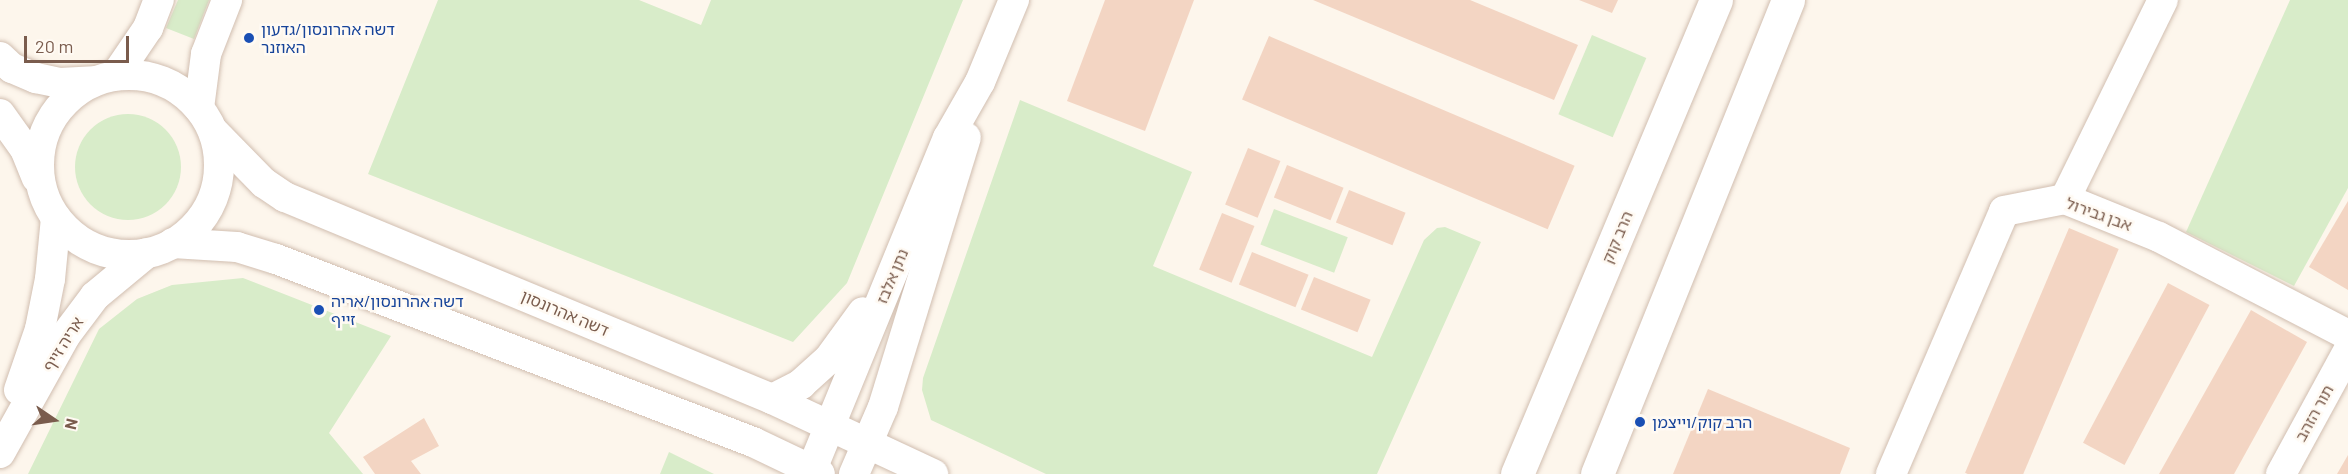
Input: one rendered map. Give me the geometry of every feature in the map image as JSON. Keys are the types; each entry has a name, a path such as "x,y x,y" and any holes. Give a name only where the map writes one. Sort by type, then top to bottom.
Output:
{"main road":[{"name":"הרב קוק","path":"1517,474 1716,0"},
{"path":"1597,474 1788,0"},
{"path":"1501,474 1561,366"}],"street":[{"path":"42,190 40,147 48,126 59,108 105,78 148,28 159,0"},
{"path":"160,248 194,228 214,190 218,156 206,120 206,54 227,0"},
{"name":"נתן אלבז","path":"814,473 829,426 948,138 980,82 1014,0"},
{"path":"2065,199 2163,0"},
{"path":"0,57 12,68 36,78 60,83 105,78 162,81 183,92 206,120"},
{"name":"נתן אלבז","path":"854,474 883,407 960,162 980,82"},
{"path":"0,114 25,149 56,218 81,241 101,251 124,255 160,248 237,247 276,259 753,442 814,473"},
{"name":"דשה אהרונסון","path":"206,120 264,183 285,197 772,399 933,474"},
{"name":"אבן גבירול","path":"1891,474 2004,211 2065,199 2159,237 2348,335"},
{"name":"אריה זייף","path":"0,443 40,329 56,218"},
{"name":"אריה זייף","path":"0,453 83,312 95,296 160,248"},
{"path":"772,399 801,384 828,360 901,255"},
{"name":"תור הזהב","path":"2281,474 2348,351"}],"green space":[{"path":"178,0 209,0 194,39 166,28"},
{"path":"438,0 639,0 701,25 711,0 963,0 847,283 793,342 368,174"},
{"path":"2290,0 2348,0 2348,188 2294,286 2186,232"},
{"path":"1592,35 1646,58 1613,137 1558,114"},
{"path":"1020,100 1192,172 1153,266 1372,357 1424,240 1437,228 1445,227 1481,242 1377,474 1046,474 931,420 922,390 923,378"},
{"path":"128,114 148,118 166,129 177,147 181,167 177,187 166,205 148,216 128,220 108,216 90,205 79,187 75,167 79,147 90,129 108,118"},
{"path":"1274,209 1348,237 1334,273 1260,244"},
{"path":"243,278 391,336 329,433 363,474 28,474 99,329 137,299 172,285"},
{"path":"669,452 714,474 660,474"}],"building":[{"path":"1105,0 1194,0 1145,131 1067,101"},
{"path":"1313,0 1470,0 1578,45 1554,100"},
{"path":"1579,0 1618,0 1612,13"},
{"path":"1269,36 1575,166 1548,229 1242,100"},
{"path":"1248,148 1280,161 1258,218 1225,205"},
{"path":"1287,165 1344,188 1330,220 1274,197"},
{"path":"1349,190 1406,213 1392,245 1336,222"},
{"path":"2348,201 2348,290 2309,267"},
{"path":"1222,213 1254,226 1232,283 1199,270"},
{"path":"2069,228 2119,249 2023,474 1965,473"},
{"path":"1252,252 1309,275 1295,307 1239,284"},
{"path":"1314,277 1371,300 1357,332 1301,309"},
{"path":"2168,283 2209,305 2125,465 2083,443"},
{"path":"2251,310 2307,342 2234,474 2159,474"},
{"path":"1708,389 1850,448 1840,474 1673,474"},
{"path":"424,418 439,446 411,461 421,474 375,474 363,457"},
{"path":"2348,455 2348,474 2337,474"}],"place":[{"name":"דשה אהרונסון/גדעון האוזנר","path":"249,38"},
{"name":"דשה אהרונסון/אריה זייף","path":"319,310"},
{"name":"הרב קוק/וייצמן","path":"1640,422"}]}
